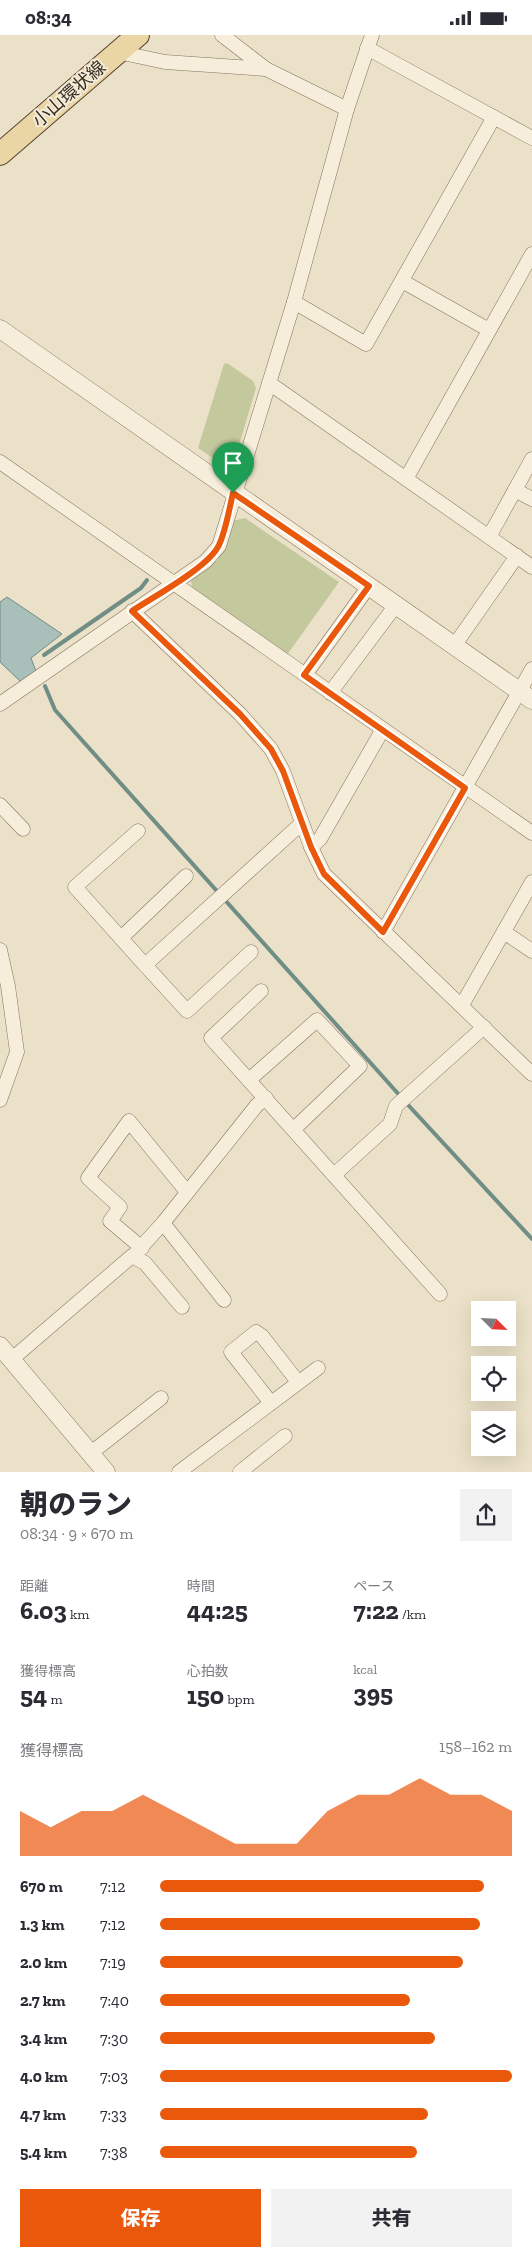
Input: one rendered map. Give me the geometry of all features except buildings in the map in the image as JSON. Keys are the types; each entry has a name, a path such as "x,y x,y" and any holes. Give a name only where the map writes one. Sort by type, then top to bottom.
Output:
{"main road":[{"name":"小山環状線","path":"0,154 138,35"}],"street":[{"path":"222,35 266,69 347,109"},
{"path":"0,704 206,561 219,546 233,493 294,302 347,109 369,41 532,138"},
{"path":"118,52 165,62 266,69"},
{"path":"294,302 366,344 494,117"},
{"path":"406,479 532,254"},
{"path":"402,281 489,330"},
{"path":"0,329 526,696"},
{"path":"269,383 532,567"},
{"path":"489,537 532,459"},
{"path":"0,462 532,833"},
{"path":"515,490 532,499"},
{"path":"454,647 517,556"},
{"path":"304,675 369,586"},
{"path":"330,693 396,605"},
{"path":"132,611 240,714 271,749 283,771 311,847 324,874 532,1074"},
{"path":"383,932 465,788 526,696 532,669"},
{"path":"311,847 320,839 383,729"},
{"path":"0,805 23,829"},
{"path":"145,965 302,823"},
{"path":"138,831 76,887 187,1011 251,952"},
{"path":"121,938 186,875"},
{"path":"462,1005 532,882"},
{"path":"504,931 532,951"},
{"path":"0,950 8,986 17,1052 0,1100"},
{"path":"261,991 211,1037 440,1294"},
{"path":"250,1079 317,1020 360,1066 294,1129"},
{"path":"335,1174 390,1124 396,1106 484,1027"},
{"path":"106,1472 6,1353 137,1252 163,1223 257,1105 266,1098"},
{"path":"182,1307 110,1221 120,1207 88,1178 129,1121 187,1192"},
{"path":"163,1223 224,1300"},
{"path":"271,1403 231,1352 256,1333 262,1336 298,1382"},
{"path":"178,1472 318,1368"},
{"path":"91,1453 161,1398"},
{"path":"240,1472 285,1437"}],"green space":[{"path":"227,363 253,381 256,388 233,465 226,467 198,448 224,364"},
{"path":"245,518 339,582 287,655 192,588 191,580 218,560 232,521"}],"water":[{"path":"7,597 62,634 31,658 37,674 22,683 0,662 0,602"}],"waterway":[{"path":"44,655 141,588 147,580"},
{"path":"45,686 55,710 410,1107 532,1239"}],"route":[{"path":"233,493 369,586 304,675 465,788 383,932 324,874 311,847 283,771 271,749 240,714 132,611 174,584 213,554 222,538 233,493"}]}
